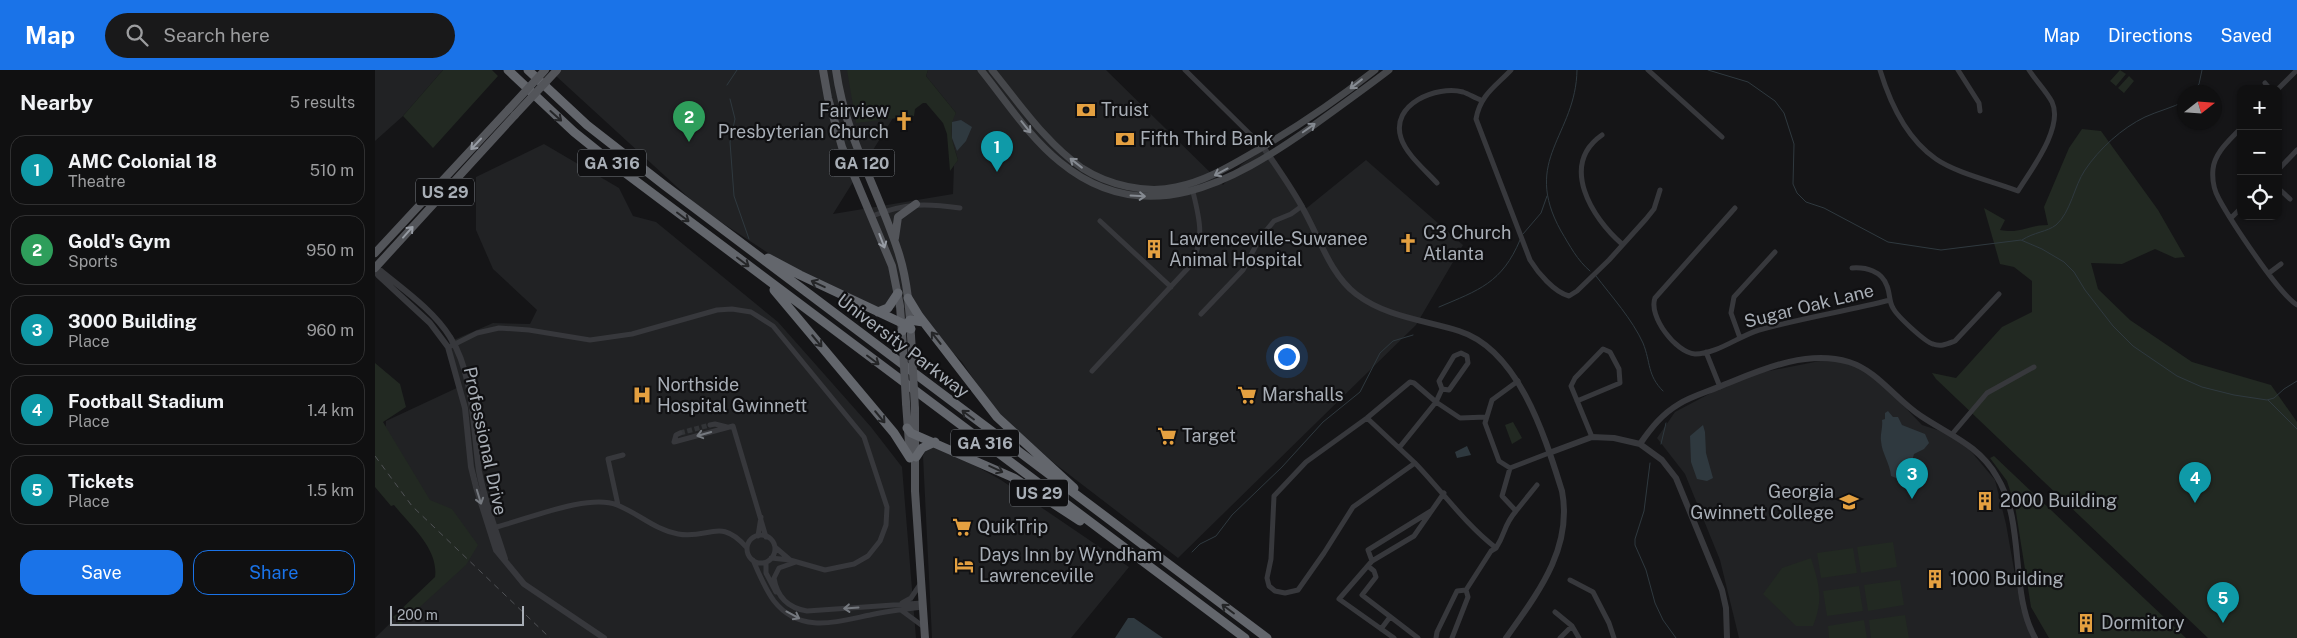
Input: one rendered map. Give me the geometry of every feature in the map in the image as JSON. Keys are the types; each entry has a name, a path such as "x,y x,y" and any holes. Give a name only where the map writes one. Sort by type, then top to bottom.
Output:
{"highway":[{"name":"University Parkway","path":"508,70 597,151 1245,638"},
{"name":"University Parkway","path":"528,70 587,125 734,238 1267,638"},
{"path":"734,238 780,266 906,325 923,322"},
{"path":"763,277 913,457 922,448 935,442"},
{"path":"877,312 888,308 898,294"},
{"name":"US 29","path":"908,298 923,322 997,416 1105,517"},
{"path":"894,433 899,434 911,431"},
{"name":"US 29","path":"911,431 997,469 1029,486 1105,540 1135,556"}],"main road":[{"name":"US 29","path":"375,253 545,70"},
{"name":"US 29","path":"375,269 557,70"},
{"name":"GA 120","path":"823,70 830,107 842,147 892,266 912,353 915,409 911,431"},
{"name":"GA 120","path":"836,70 850,132 895,240 902,265 908,298 903,347 906,403 911,431"},
{"path":"981,70 1027,129 1049,153 1092,183 1113,191 1135,196 1173,195 1193,192 1234,176 1269,156 1389,70"},
{"path":"992,70 1060,151 1083,169 1119,184 1141,188 1177,187 1211,177 1263,147 1344,94 1375,70"},
{"path":"895,240 898,217 916,204"},
{"path":"911,431 925,638"}],"street":[{"path":"1185,70 1263,147 1302,206 1332,265 1355,293 1380,308 1461,332 1473,338 1501,359 1517,381 1549,453 1565,506 1558,552 1550,572 1506,638"},
{"path":"1511,70 1481,100 1476,119 1530,260 1546,279 1563,294 1569,296 1577,291 1622,244 1654,209 1660,190"},
{"path":"1648,70 1722,137"},
{"path":"1880,70 1888,94 1901,119 1925,149 1937,160 2019,192 2053,130 2055,113 2052,103 2029,70"},
{"path":"1958,70 1979,103 1980,111"},
{"path":"2282,85 2297,70"},
{"path":"1437,183 1403,144 1400,125 1404,113 1411,103 1420,97 1441,93 1463,92 1481,100"},
{"path":"2239,130 2222,148 2213,168 2213,183 2219,198 2231,218 2285,296 2297,305"},
{"path":"1602,135 1589,146 1584,154 1582,168 1584,188 1594,213 1622,244"},
{"path":"2282,166 2297,150"},
{"path":"1092,371 1190,266 1200,245 1200,221 1193,192"},
{"path":"2282,192 2290,199"},
{"path":"872,216 899,206 916,204 961,208"},
{"path":"1201,314 1243,270 1260,238 1274,221 1291,214 1302,206"},
{"name":"Sugar Oak Lane","path":"1735,208 1662,287 1654,302 1656,317 1680,349 1689,353 1706,352 1758,330 1890,300"},
{"path":"2231,218 2237,212"},
{"path":"1100,221 1171,287"},
{"path":"1740,338 1731,313 1734,297 1775,252"},
{"path":"2269,273 2281,264"},
{"path":"1852,268 1866,268 1877,273 1887,286 1893,309 1929,343 1942,346 1955,341 1999,294"},
{"path":"375,269 378,275 451,345 477,333 499,328 529,330 591,340 618,337 705,313 732,308 751,312 773,326 868,443 887,507 886,525 880,541 868,556 846,567 825,570 793,561 771,558"},
{"name":"Professional Drive","path":"451,345 465,408 471,467 506,564 524,584 604,638"},
{"path":"1577,401 1620,383 1619,369 1610,352 1603,349 1575,378 1571,386 1577,401 1592,437"},
{"path":"1706,352 1720,387"},
{"path":"1399,448 1436,402 1442,389 1439,380 1453,356 1461,353 1467,356 1468,363 1449,390 1442,389"},
{"path":"1641,444 1658,420 1679,403 1767,368 1798,360 1829,359 1848,362 1869,372 1923,418 1953,433 1987,462 2004,491 2012,524 2026,614 2035,638"},
{"path":"1953,433 1987,393 2033,367"},
{"path":"1510,468 1499,461 1485,423 1491,400 1517,381"},
{"path":"1415,463 1353,507 1324,553 1297,590 1285,593 1269,586 1267,569 1271,559 1274,496 1306,462 1367,418 1410,382 1414,383 1436,402 1460,418 1486,418"},
{"path":"1367,418 1444,493 1475,532 1496,548"},
{"path":"710,425 730,427"},
{"path":"730,427 765,525 767,536 775,547 793,561"},
{"path":"680,434 676,435 674,442 730,427"},
{"path":"1510,468 1592,437 1615,438 1641,444 1662,460 1675,478 1686,500 1723,590 1727,638"},
{"path":"618,505 608,460 623,455"},
{"path":"1510,468 1503,496 1516,511"},
{"path":"1436,638 1437,632 1457,592 1466,590 1491,551 1496,548 1501,540 1505,523 1537,485"},
{"path":"1394,638 1339,599 1372,560 1414,536 1444,493"},
{"path":"492,528 588,502 599,501 618,505 663,530 680,535 718,531 752,539 758,536 767,536"},
{"path":"1372,560 1368,550 1423,513 1431,511"},
{"path":"758,536 761,517"},
{"path":"737,537 747,548 774,600 789,614 803,620 831,624 900,607 911,598 921,583"},
{"path":"747,548 752,539"},
{"path":"753,560 766,562 771,558 775,547"},
{"path":"780,596 774,581 775,574 784,564 793,561"},
{"path":"766,562 766,573 780,596 792,607 807,611 923,605"},
{"path":"1367,566 1374,571 1376,577 1362,595 1418,638"},
{"path":"1569,580 1593,592 1609,623 1614,638"},
{"path":"1452,638 1469,597 1466,590"},
{"path":"900,607 925,628"},
{"path":"1555,612 1572,626 1579,638"},
{"path":"1381,629 1390,617"},
{"path":"1560,638 1572,626"}],"shaded area":[{"path":"375,70 443,70 403,116 375,141"},
{"path":"443,70 492,70 498,76 433,148 403,116"},
{"path":"561,70 923,70 833,214 953,194 954,165 958,160 951,137 951,121 956,113 926,76 928,70 1106,70 1223,185 1242,164 1267,147 1303,211 1366,160 1463,245 1416,325 1178,558 1054,463 995,411 962,362 909,308 872,307 797,272 701,209 556,76"},
{"path":"847,70 928,70 926,76 956,113 951,130 958,160 950,171 947,134 943,123 926,103 915,109 914,116 856,123"},
{"path":"2120,70 2126,74 2116,86 2110,81"},
{"path":"2129,76 2134,81 2124,93 2118,88"},
{"path":"961,120 972,127 966,141 957,151 952,138 952,122"},
{"path":"2082,129 2101,131 2158,210 2185,257 2175,258 2155,249 2122,264 2091,263 2098,289 2130,320 2192,362 2271,385 2297,422 2297,638 2208,638 1936,379 1932,373 1956,378 2002,327 2032,312 2032,281 2014,267 2000,264 1984,208 2005,220 2000,230 2014,231 2048,225 2044,207 2069,148"},
{"name":"Northside Hospital Gwinnett","path":"544,144 619,188 633,216 656,222 778,322 871,427 902,467 916,638 375,638 460,555 383,471 386,421 461,386 449,342 493,323 530,324 537,310 493,269 476,230 476,177"},
{"name":"Georgia Gwinnett College","path":"1835,358 1870,371 1922,425 1959,437 1995,480 2006,524 2021,609 2032,638 1739,638 1720,560 1685,474 1657,438 1675,412 1743,376"},
{"path":"375,363 400,384 406,407 383,422 430,500 452,509 478,545 466,565 400,625 393,617 435,577 435,567 433,557 422,538 394,505 391,506 375,487"},
{"path":"1888,411 1893,417 1898,417 1902,425 1925,434 1929,443 1924,449 1914,454 1911,465 1896,478 1891,476 1881,441 1882,420 1885,419 1885,413"},
{"path":"1513,422 1522,438 1512,444 1505,425"},
{"path":"1703,425 1706,453 1713,478 1707,481 1697,479 1691,462 1690,436"},
{"path":"938,445 1001,480 1129,567 1071,638 932,638 923,456 926,449"},
{"path":"1467,446 1471,455 1457,458 1455,452"},
{"path":"1994,456 2186,638 2049,638 2031,607 2015,506 2007,481 1990,458"},
{"path":"1893,542 1897,567 1861,573 1857,547"},
{"path":"1853,548 1857,573 1821,578 1817,553"},
{"path":"1811,558 1818,584 1818,608 1813,626 1796,626 1763,594 1782,568"},
{"path":"1900,580 1904,605 1868,611 1864,585"},
{"path":"1859,586 1863,611 1827,616 1823,591"},
{"path":"1905,615 1909,638 1871,638 1869,620"},
{"path":"1128,618 1134,618 1163,638 1115,638"},
{"path":"1864,620 1867,638 1829,638 1828,626"}],"waterway":[{"path":"727,85 737,70"},
{"path":"1577,70 1574,93 1548,166 1546,185 1550,206 1561,231 1577,257 1590,271"},
{"path":"1708,70 1748,82 1775,101 1784,113 1794,144 1793,184 1797,193 1806,202 1824,208 1888,242 1941,250 2021,240 2042,249 2064,262 2074,272 2085,290 2113,326 2133,346 2177,376 2202,387 2234,395 2267,400 2274,398 2297,381"},
{"path":"2198,85 2202,70"},
{"path":"730,99 735,119 730,142 734,196 749,239"},
{"path":"2022,240 2056,225 2061,220 2081,176 2097,154 2112,140 2128,127 2145,117 2177,105"},
{"path":"1523,234 1541,213 1547,196"},
{"path":"1439,307 1477,290 1497,276 1513,255 1520,240"},
{"path":"1596,276 1633,325 1643,343 1654,380 1663,391"},
{"path":"1192,552 1200,544 1216,536 1232,515 1282,467 1323,422 1360,392 1380,353 1393,341 1413,335"},
{"path":"2268,400 2297,429"},
{"path":"1661,444 1666,423"},
{"path":"1650,463 1644,511 1635,539 1635,545 1646,570 1655,603 1663,620 1676,638"}],"tunnel":[{"path":"680,433 710,425"}],"railway":[{"path":"375,456 412,506 550,638"}],"place":[{"name":"Truist","path":"1086,110"},
{"name":"Fairview Presbyterian Church","path":"904,121"},
{"name":"Fifth Third Bank","path":"1125,139"},
{"name":"Gold's Gym","path":"689,142"},
{"name":"AMC Colonial 18","path":"997,172"},
{"name":"C3 Church Atlanta","path":"1408,243"},
{"name":"Lawrenceville-Suwanee Animal Hospital","path":"1154,249"},
{"name":"Northside Hospital Gwinnett","path":"642,395"},
{"name":"Marshalls","path":"1247,395"},
{"name":"Target","path":"1167,436"},
{"name":"3000 Building","path":"1912,499"},
{"name":"2000 Building","path":"1985,501"},
{"name":"Georgia Gwinnett College","path":"1849,502"},
{"name":"Football Stadium","path":"2195,503"},
{"name":"QuikTrip","path":"962,527"},
{"name":"Days Inn by Wyndham Lawrenceville","path":"964,565"},
{"name":"1000 Building","path":"1935,579"},
{"name":"Dormitory","path":"2086,623"},
{"name":"Tickets","path":"2223,623"}]}
